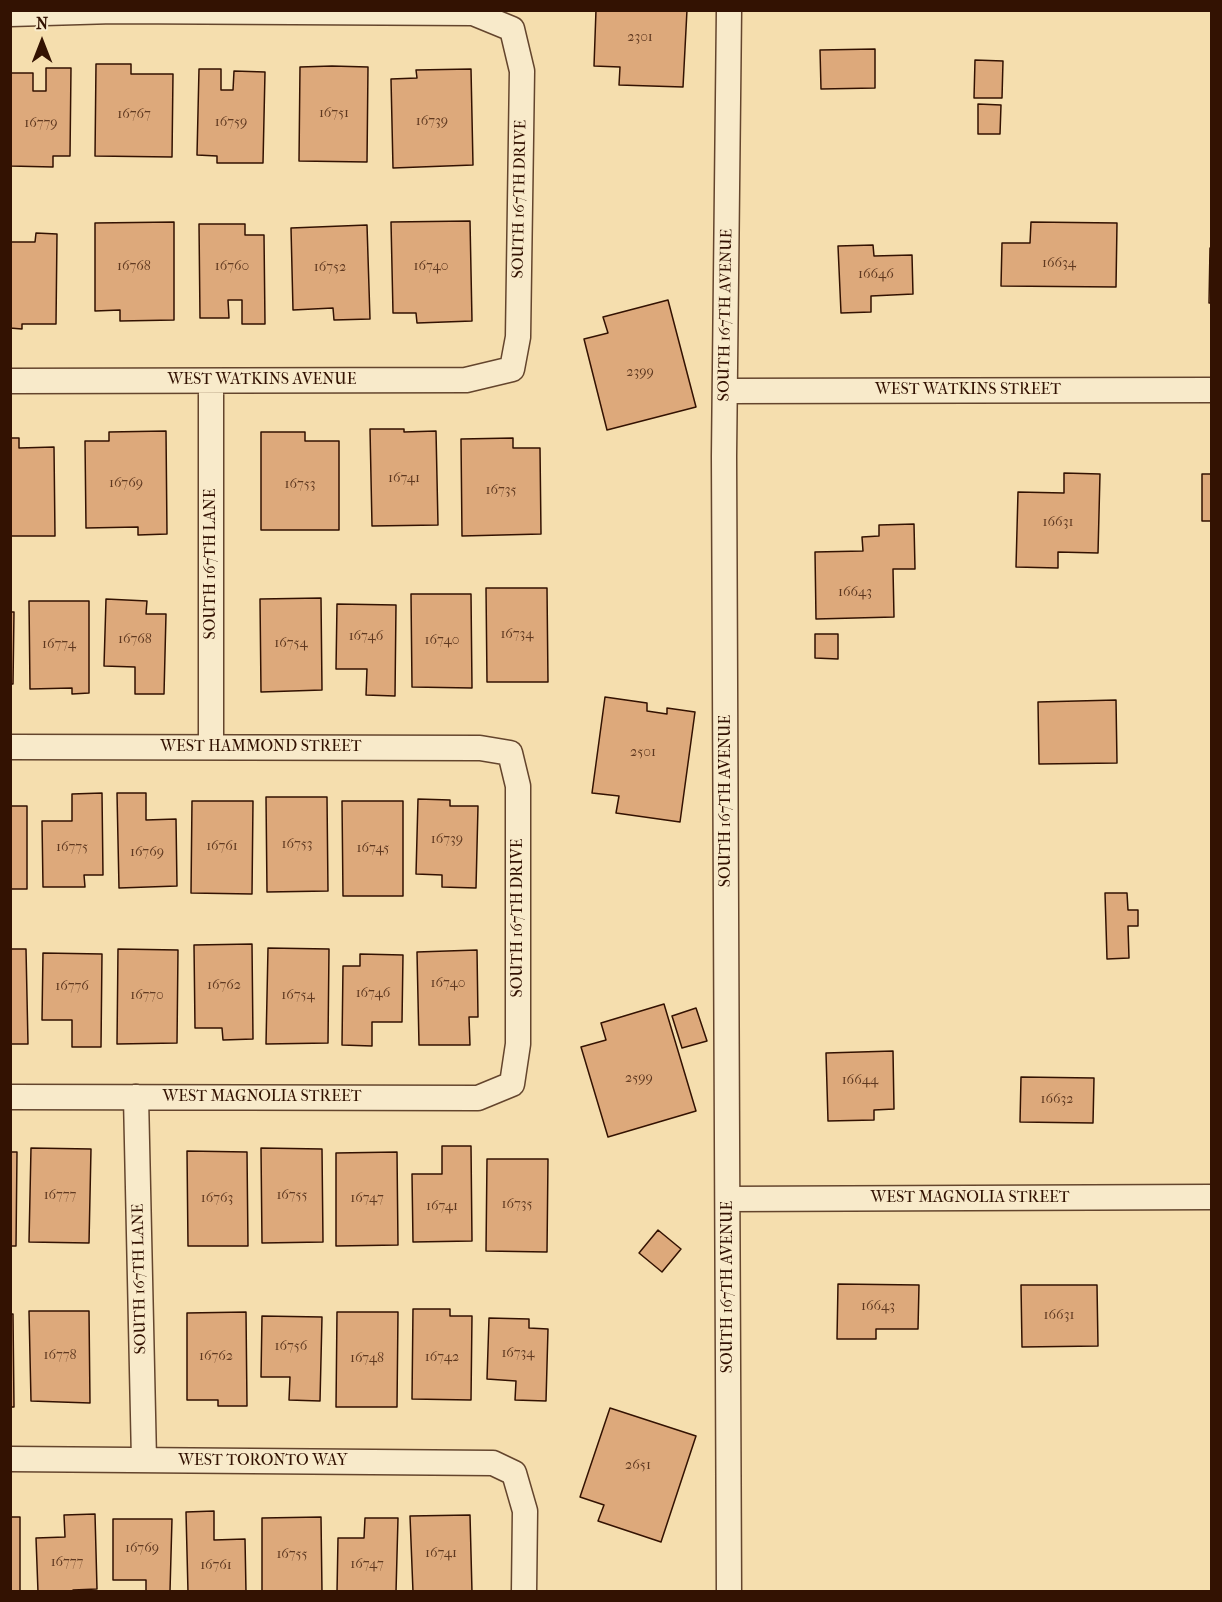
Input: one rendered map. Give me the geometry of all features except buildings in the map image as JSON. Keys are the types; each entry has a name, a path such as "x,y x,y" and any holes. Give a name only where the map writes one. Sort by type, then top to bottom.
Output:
{"street":[{"name":"SOUTH 167TH AVENUE","path":"729,10 725,391 729,1592"},
{"path":"10,14 114,11"},
{"name":"SOUTH 167TH DRIVE","path":"114,11 473,13 512,29 522,71 518,337 512,369"},
{"name":"WEST WATKINS AVENUE","path":"10,381 466,380 512,369"},
{"name":"SOUTH 167TH LANE","path":"211,381 211,747"},
{"name":"WEST WATKINS STREET","path":"725,391 1212,390"},
{"name":"WEST HAMMOND STREET","path":"10,747 480,748 510,753"},
{"name":"SOUTH 167TH DRIVE","path":"510,753 518,786 518,1044 512,1084"},
{"name":"WEST MAGNOLIA STREET","path":"10,1097 478,1098 512,1084"},
{"name":"SOUTH 167TH LANE","path":"136,1096 144,1461"},
{"name":"WEST MAGNOLIA STREET","path":"728,1199 1212,1197"},
{"name":"WEST TORONTO WAY","path":"10,1459 493,1463 514,1473 525,1511 524,1592"}]}
